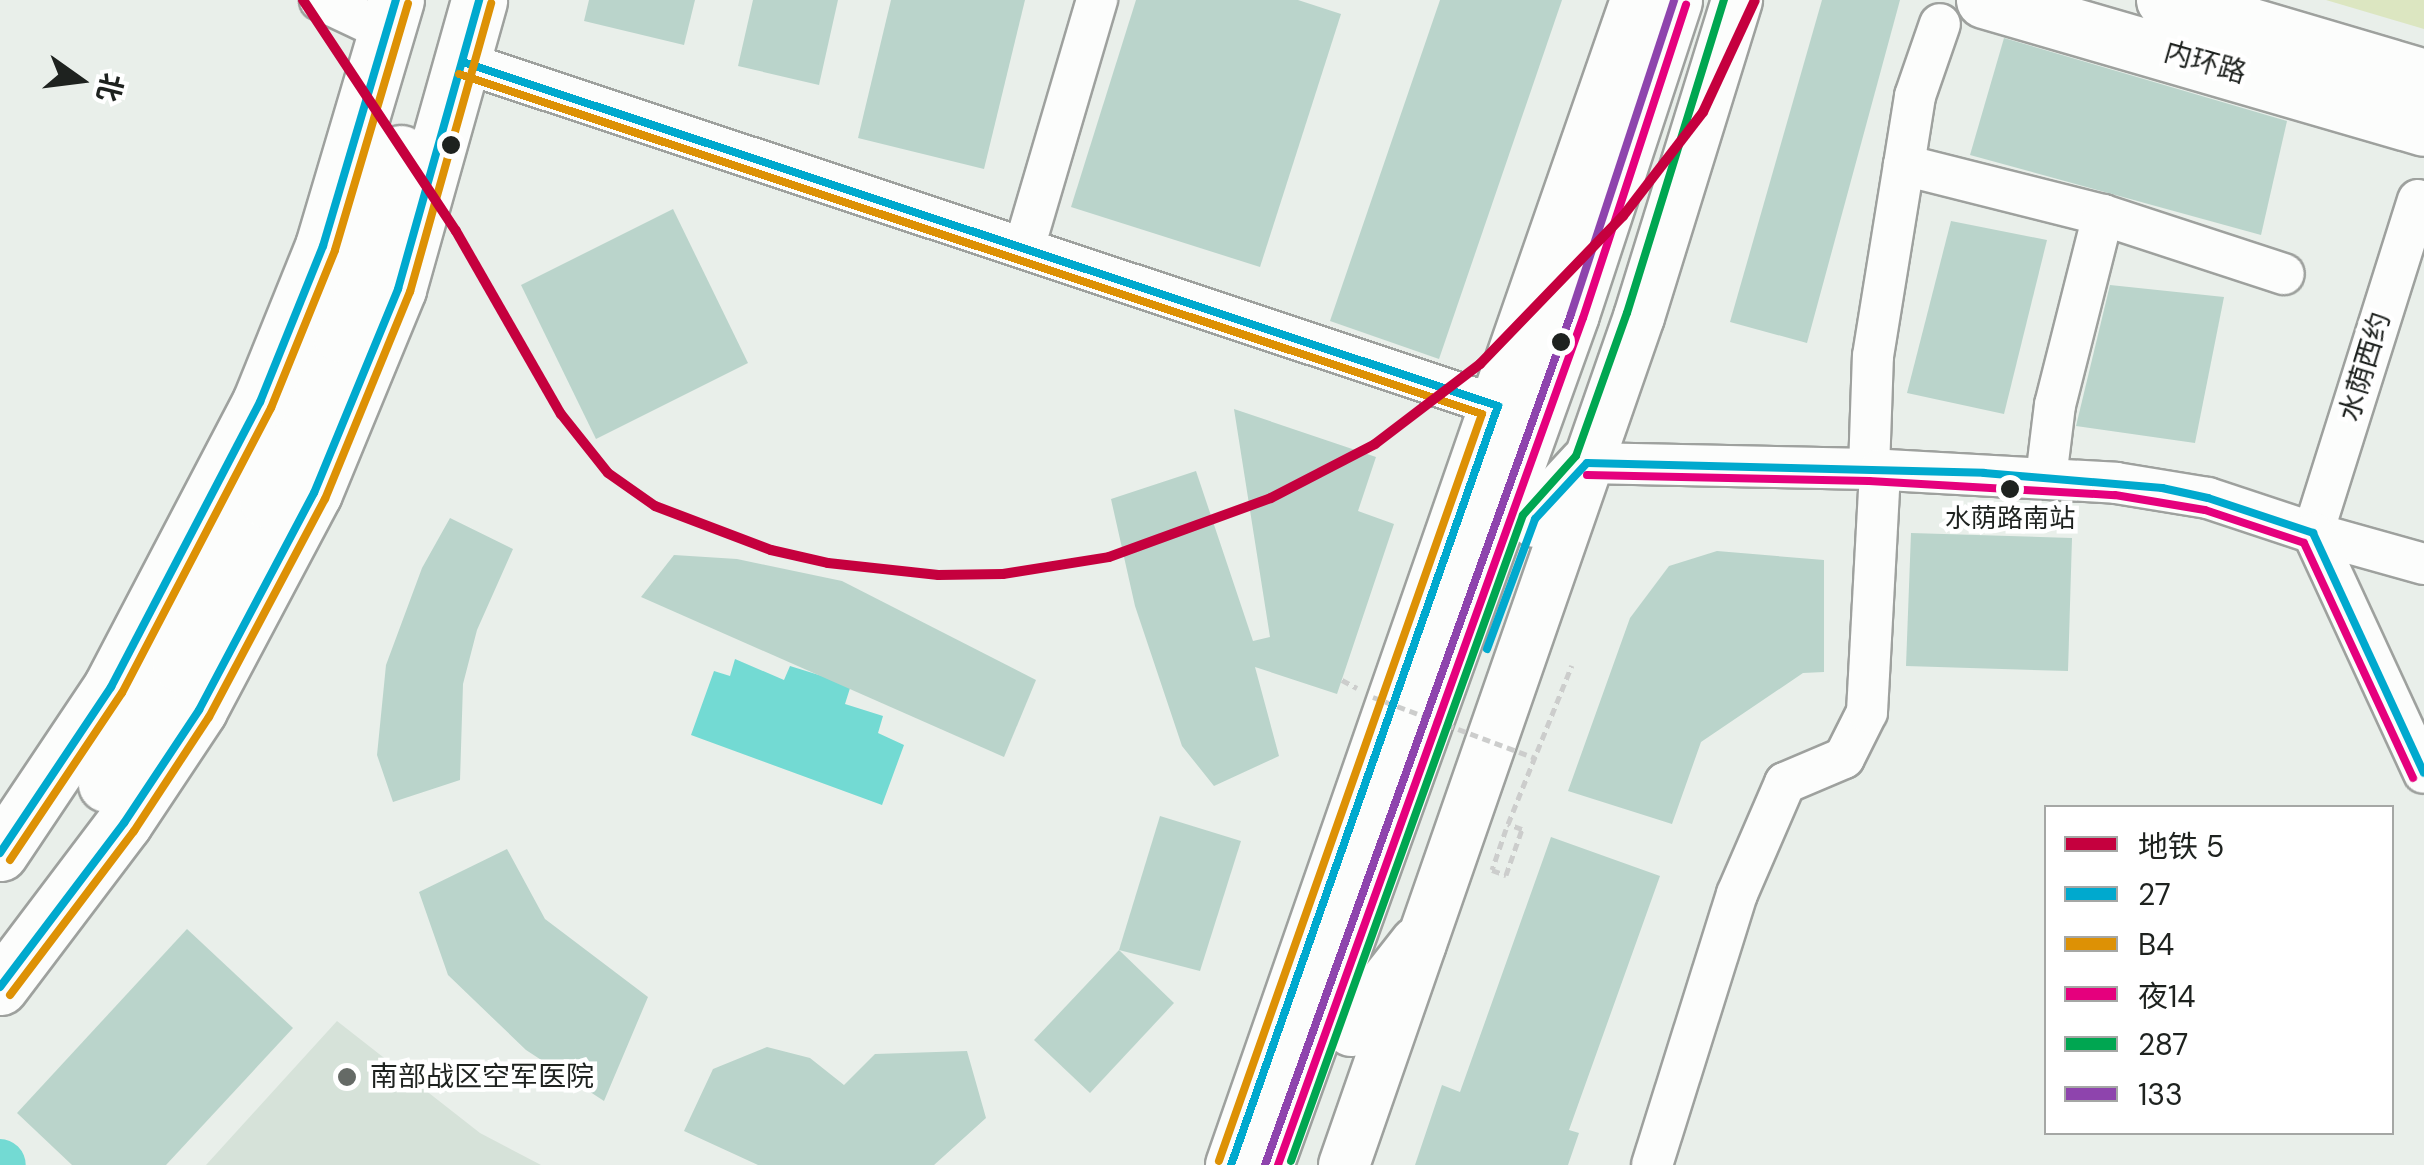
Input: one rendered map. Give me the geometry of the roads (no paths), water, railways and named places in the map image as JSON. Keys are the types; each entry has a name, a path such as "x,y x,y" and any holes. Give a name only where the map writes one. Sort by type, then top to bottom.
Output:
{"highway":[{"path":"0,933 92,807 144,724 267,500 328,362 370,250 394,180 442,0"},
{"path":"0,988 124,823 189,725 242,635 306,508 398,290 479,0"},
{"path":"1265,1165 1571,314 1674,0"},
{"path":"1303,1165 1535,519 1661,148 1705,0"},
{"name":"内环路","path":"2164,0 2424,77"},
{"path":"2270,0 2424,46"},
{"name":"内环路","path":"1962,12 2424,128"},
{"path":"0,853 111,687 260,402 328,230 392,16"},
{"path":"1535,519 1587,463"},
{"path":"1351,1028 1418,944"}],"main road":[{"path":"1231,1165 1636,0"},
{"path":"1344,1165 1639,317 1738,0"}],"street":[{"path":"320,0 392,16"},
{"path":"1024,248 1097,0"},
{"path":"1652,1165 1737,894 1785,783 1844,758 1867,712 1873,356 1915,96 1962,12"},
{"path":"463,62 1498,406"},
{"path":"1904,166 2103,215 2284,274"},
{"name":"水荫西约","path":"2313,534 2418,200"},
{"path":"2046,478 2055,405 2103,215"},
{"path":"1587,463 1874,469 2146,486 2208,498 2313,534 2424,564"},
{"path":"2313,534 2424,773"}],"water":[{"path":"735,659 784,680 790,666 851,685 845,704 883,716 878,733 904,745 882,805 691,735 714,671 730,676"}],"metro line":[{"name":"5","path":"303,0 456,231 561,414 608,473 655,506 771,550 828,563 938,575 1003,574 1109,557 1271,498 1375,444 1480,364 1623,216 1703,112 1755,0"}],"place":[{"name":"水荫路南站","path":"2010,489"},
{"name":"南部战区空军医院","path":"347,1077"}]}
